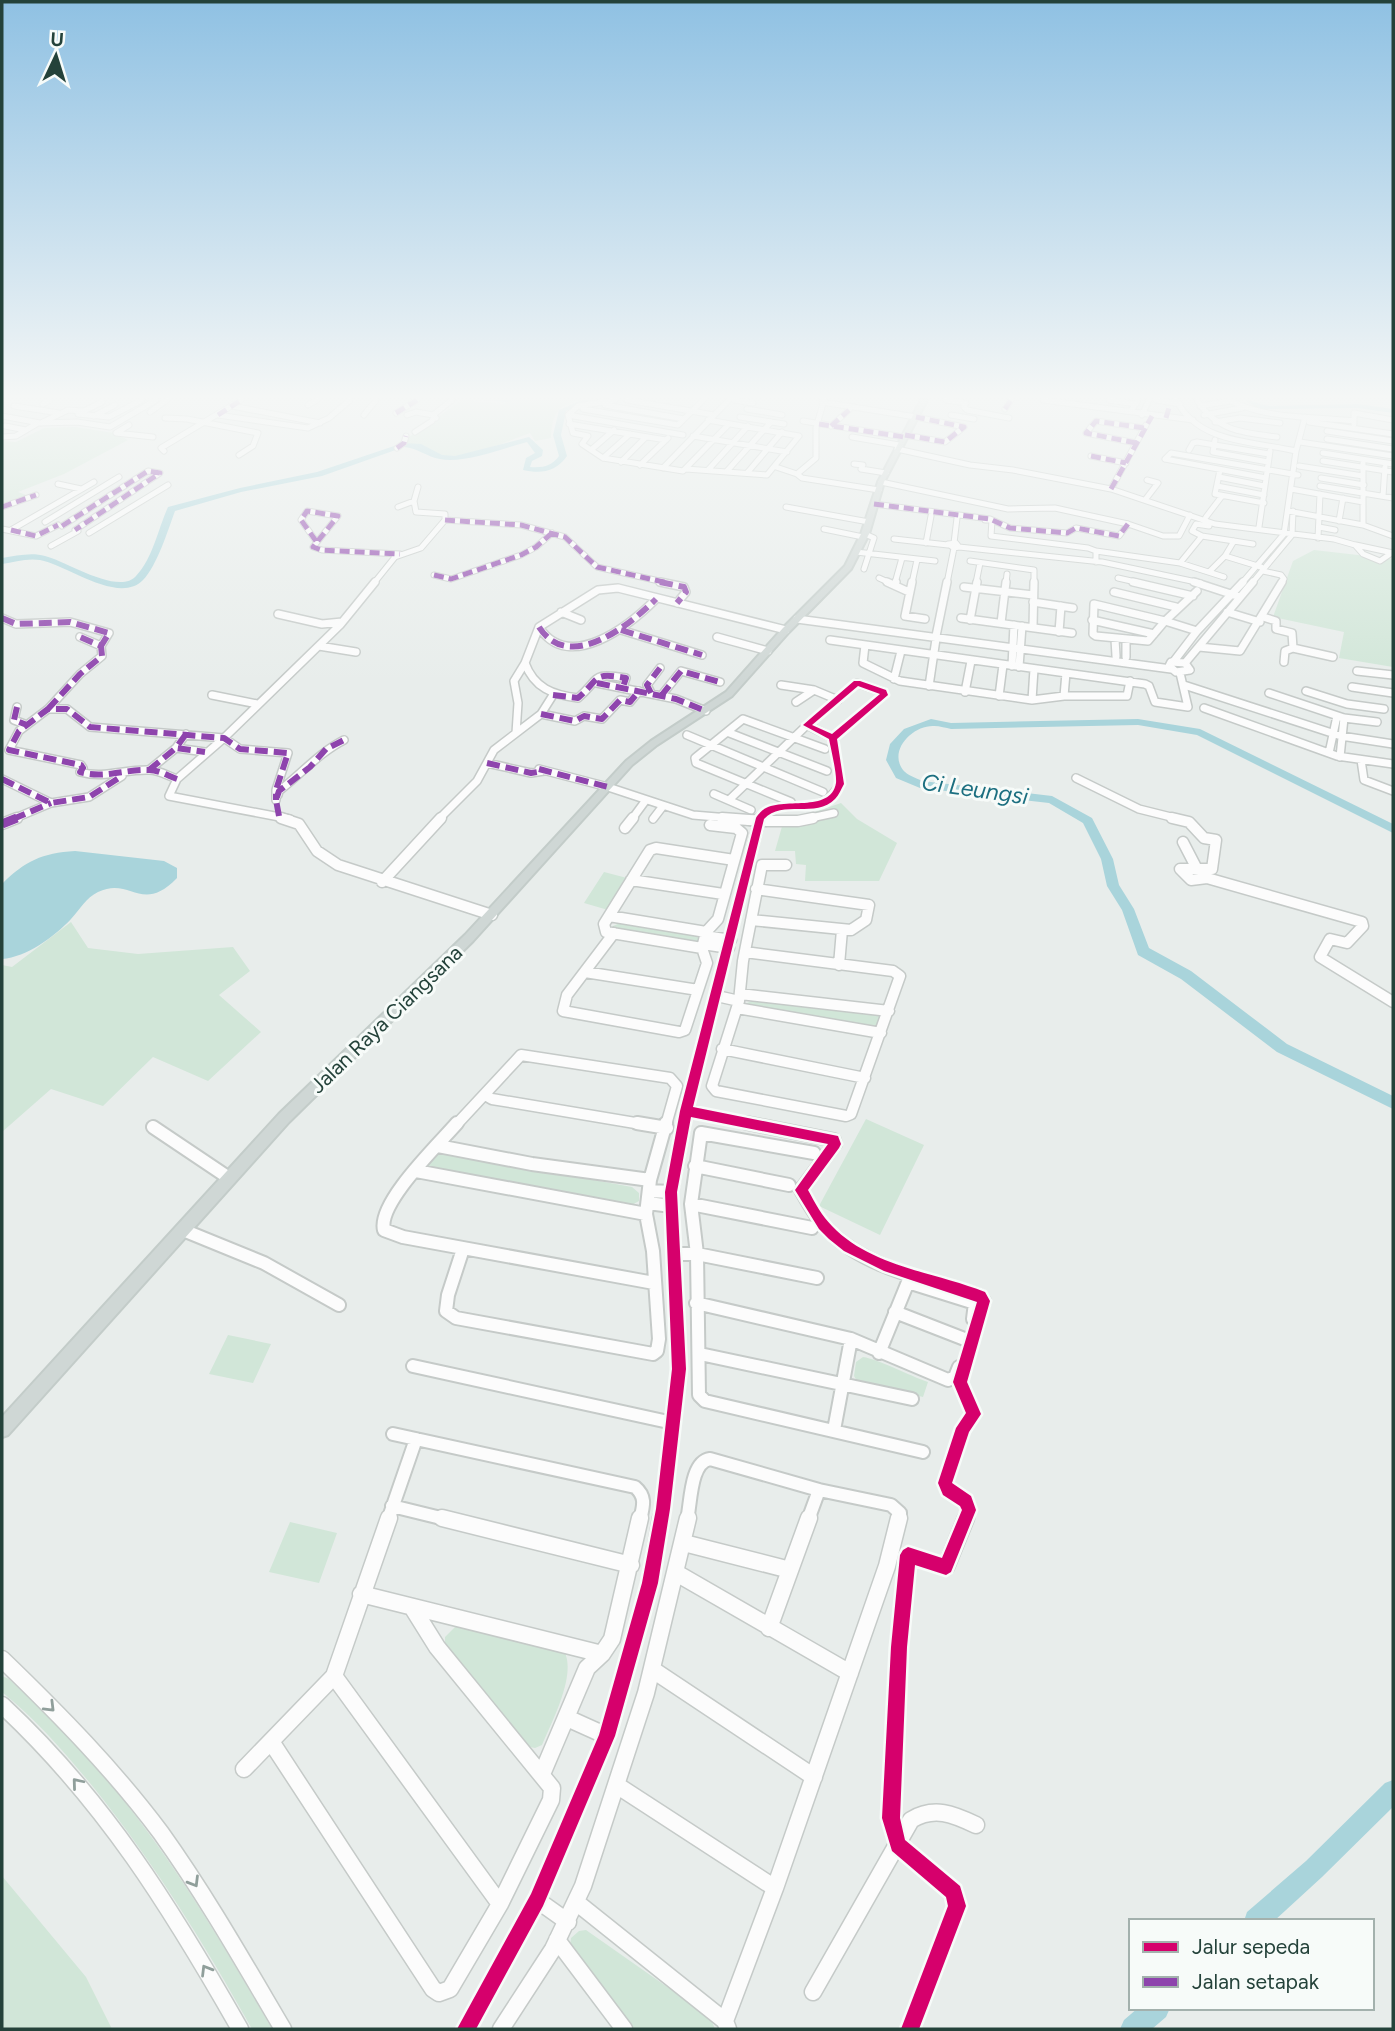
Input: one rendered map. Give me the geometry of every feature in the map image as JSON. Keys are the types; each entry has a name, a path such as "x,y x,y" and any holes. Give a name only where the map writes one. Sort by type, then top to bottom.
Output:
{"main road":[{"path":"786,630 848,567 864,536 877,495"},
{"name":"Jalan Raya Ciangsana","path":"2,1429 229,1178 337,1066 410,998 492,915 641,752 706,711 735,688 786,630"}],"street":[{"path":"2,507 36,495"},
{"path":"11,530 71,495"},
{"path":"45,522 90,495"},
{"path":"2,528 36,536 60,526 110,495"},
{"path":"51,546 128,495"},
{"path":"89,533 153,495"},
{"path":"316,541 301,519 307,511 337,514 337,518 313,547 322,550 400,554 421,548 447,517 443,514 416,512 416,495"},
{"path":"929,495 1008,509 1055,508 1128,524 1163,536 1179,536 1190,515"},
{"path":"1129,495 1216,524 1282,536"},
{"path":"1145,500 1149,495"},
{"path":"1218,495 1264,503"},
{"path":"1259,527 1264,495"},
{"path":"799,616 1171,665 1185,663 1262,568 1282,536 1293,495"},
{"path":"1318,538 1319,495"},
{"path":"1334,495 1363,502"},
{"path":"1363,525 1364,495"},
{"path":"1375,495 1393,498"},
{"path":"1206,517 1222,496"},
{"path":"1339,521 1343,498"},
{"path":"398,507 414,501"},
{"path":"874,504 990,519 1010,528 1034,531 1067,533 1076,528 1117,536 1128,524"},
{"path":"786,507 869,522"},
{"path":"1290,512 1363,525 1393,536"},
{"path":"1171,665 1197,631 1292,536 1290,512"},
{"path":"926,543 931,516"},
{"path":"33,518 99,536"},
{"path":"929,686 957,518"},
{"path":"974,518 992,520 991,536 1180,563 1224,577"},
{"path":"445,520 521,525 571,539 588,562 597,567 684,587 686,592 677,603"},
{"path":"1253,544 1192,532 1196,524 1282,536 1318,538 1393,553"},
{"path":"1319,527 1335,530"},
{"path":"824,529 874,538 864,569"},
{"path":"434,575 451,579 521,555 536,547 552,533"},
{"path":"1180,563 1202,536"},
{"path":"894,539 1161,572 1240,597"},
{"path":"1020,540 1020,554"},
{"path":"1209,572 1225,556 1234,541"},
{"path":"1096,551 1096,562"},
{"path":"856,552 935,561"},
{"path":"400,554 319,646 224,738 177,779 169,796 279,816 302,824 310,845 325,859 382,882 413,888 492,915"},
{"path":"1199,647 1240,650 1284,579 1281,575 1225,556"},
{"path":"902,558 896,582 909,592"},
{"path":"918,559 908,605 902,604 900,614 925,619"},
{"path":"970,561 1034,570 1033,627"},
{"path":"970,620 980,563"},
{"path":"1001,623 1007,574"},
{"path":"1109,606 1119,575 1195,594 1177,607 1165,620 1148,641 1094,635 1092,620 1094,604 1165,620 1197,631"},
{"path":"964,587 1005,592 1073,608"},
{"path":"516,733 517,703 514,681 526,663 539,627 587,596 608,588 628,589 656,599 786,630"},
{"path":"1114,592 1177,607"},
{"path":"539,627 548,639 561,644 579,646 597,643 621,630 656,599"},
{"path":"1059,632 1061,606"},
{"path":"561,612 581,620"},
{"path":"1227,612 1276,621 1276,629 1293,630 1293,648"},
{"path":"278,614 301,617 308,622 327,626 343,621"},
{"path":"2,618 16,624 76,623 108,633 101,646 102,656 80,674 48,709 19,731 5,750 81,765 83,768 80,772 83,774 125,774 149,770 177,779"},
{"path":"961,618 1072,633"},
{"path":"1092,620 1154,634"},
{"path":"999,696 1011,666 1018,625"},
{"path":"621,630 702,655"},
{"path":"717,636 768,651"},
{"path":"80,637 101,646"},
{"path":"1115,639 1116,656"},
{"path":"830,640 1130,681 1148,685 1155,702 1188,708 1190,689 1183,673 1171,665 1126,657 1016,645"},
{"path":"1126,640 1126,657"},
{"path":"865,645 863,663 894,679 965,692 1032,700 1064,696 1128,695 1130,681"},
{"path":"319,646 356,652"},
{"path":"1284,662 1285,650 1293,648 1333,657"},
{"path":"894,679 901,651"},
{"path":"1087,659 1087,676"},
{"path":"965,692 971,661"},
{"path":"526,663 529,674 553,695 578,698 591,680 604,674 626,678 623,687"},
{"path":"1183,673 1191,670 1185,663"},
{"path":"1349,699 1358,667 1393,676"},
{"path":"651,693 647,685 660,668"},
{"path":"1032,700 1034,669"},
{"path":"661,695 681,671 720,682"},
{"path":"1064,696 1066,673"},
{"path":"1097,677 1098,695"},
{"path":"1298,704 1310,680"},
{"path":"597,683 661,695 706,711"},
{"path":"729,800 778,751 859,683 884,694 833,738"},
{"path":"781,685 814,690 838,699"},
{"path":"1352,687 1393,693"},
{"path":"1190,689 1337,735 1393,744"},
{"path":"796,702 814,690"},
{"path":"541,714 575,721 584,716 602,719 620,700 631,702 639,691"},
{"path":"1306,691 1347,704 1384,709"},
{"path":"1269,694 1378,727 1372,708"},
{"path":"212,695 257,705"},
{"path":"382,882 477,781 494,750 541,714 553,695"},
{"path":"17,707 14,720 27,725"},
{"path":"1204,708 1340,757 1393,766"},
{"path":"48,709 67,709 90,727 224,738 240,749 288,753 276,790 279,816"},
{"path":"1329,752 1337,735 1340,717"},
{"path":"791,802 696,762 695,758 740,720 747,719 825,749"},
{"path":"807,725 833,738"},
{"path":"727,732 827,771"},
{"path":"149,770 176,748 186,734"},
{"path":"687,735 823,792"},
{"path":"1337,735 1340,757"},
{"path":"466,2029 537,1900 607,1736 650,1583 663,1509 679,1369 671,1192 686,1111 760,818 764,810 771,808 807,807 830,798 840,784 833,738"},
{"path":"276,800 279,791 310,767 326,749 344,740"},
{"path":"176,748 205,752"},
{"path":"1361,760 1364,780 1393,791"},
{"path":"487,763 531,773 541,770 608,787 693,815 798,821 835,813"},
{"path":"2,824 51,803 89,797 125,774"},
{"path":"1076,778 1139,810 1183,819 1192,824 1204,838 1216,840 1212,869 1180,870 1193,881 1207,878 1360,920 1363,926 1348,942 1331,939 1320,957 1393,1002"},
{"path":"2,779 51,803"},
{"path":"713,794 751,810"},
{"path":"625,828 646,800"},
{"path":"653,819 663,806"},
{"path":"614,933 567,995 563,1008 567,1014 679,1032 687,1027 707,963 704,940 718,919 740,830 710,825"},
{"path":"1182,842 1197,869"},
{"path":"730,944 614,933 604,929 609,916 650,850 656,848 734,860"},
{"path":"745,952 893,971 900,976 853,1112 846,1116 716,1091 712,1086 739,1001 745,952 762,865 786,865"},
{"path":"631,880 723,894"},
{"path":"751,920 842,930 856,928 866,920 869,905 757,889"},
{"path":"609,916 704,940"},
{"path":"839,965 842,930"},
{"path":"585,972 698,990"},
{"path":"717,996 881,1033"},
{"path":"739,1001 889,1011"},
{"path":"722,1049 865,1078"},
{"path":"463,1249 448,1295 446,1311 456,1318 653,1354 657,1351 659,1339 653,1251 647,1209 649,1186 677,1086 670,1079 522,1055 474,1104 416,1171 385,1211 382,1222 384,1230 403,1237 654,1283"},
{"path":"485,1095 667,1128"},
{"path":"686,1111 834,1140 835,1144 801,1190 825,1227 850,1246 884,1263 980,1296 984,1301 960,1382 974,1414 963,1428 945,1483 947,1490 966,1501 969,1510 946,1567 908,1555 899,1647 891,1818 898,1845 954,1892 957,1906 910,2029"},
{"path":"153,1127 229,1178"},
{"path":"814,1153 701,1133 691,1204 697,1254 696,1303 700,1354 698,1391 701,1399 923,1452"},
{"path":"438,1146 671,1192"},
{"path":"695,1166 789,1185"},
{"path":"416,1171 647,1209 671,1206"},
{"path":"691,1204 812,1228"},
{"path":"183,1230 239,1249 339,1305"},
{"path":"673,1254 697,1254 817,1278"},
{"path":"696,1303 850,1339 879,1353 948,1380 955,1377 975,1303 908,1282 879,1353"},
{"path":"895,1311 967,1340"},
{"path":"834,1430 850,1339"},
{"path":"700,1354 912,1399"},
{"path":"413,1366 673,1423"},
{"path":"393,1434 635,1487 641,1492 644,1502 612,1639 602,1654 587,1668 542,1774"},
{"path":"244,1769 334,1676 416,1439"},
{"path":"501,2029 568,1922 618,1786 678,1574 698,1467 710,1459 819,1490 891,1505 900,1513 887,1566 726,2025 576,1902"},
{"path":"769,1628 819,1490"},
{"path":"393,1506 631,1565"},
{"path":"684,1543 790,1570"},
{"path":"678,1574 850,1674"},
{"path":"361,1594 602,1654"},
{"path":"272,1743 433,1989 439,1993 450,1989 500,1903 551,1800 552,1788 438,1647 412,1608"},
{"path":"2,1659 9,1670 77,1733 140,1806 188,1872 283,2029"},
{"path":"653,1670 814,1777"},
{"path":"334,1676 500,1903"},
{"path":"2,1705 58,1760 118,1831 163,1898 240,2029"},
{"path":"567,1717 607,1736"},
{"path":"618,1786 775,1888"},
{"path":"813,1992 911,1820 923,1812 945,1811 976,1825"},
{"path":"537,1900 568,1922"},
{"path":"557,1940 624,2029"}],"green space":[{"path":"2,495 29,496 2,508"},
{"path":"1314,550 1393,559 1393,667 1339,658 1344,632 1273,617 1293,561"},
{"path":"841,803 857,819 897,843 879,881 805,881 806,865 796,864 795,851 775,851 785,816 806,815"},
{"path":"604,872 627,878 608,910 584,903"},
{"path":"71,922 88,948 138,954 233,947 250,971 219,995 261,1032 208,1081 153,1057 103,1106 51,1089 2,1132 2,965 12,967"},
{"path":"620,923 696,934 701,939 698,944 611,929"},
{"path":"754,1000 881,1016 876,1029 745,1007"},
{"path":"866,1119 924,1145 880,1235 819,1206"},
{"path":"436,1153 632,1187 639,1193 639,1201 628,1207 429,1168 428,1163"},
{"path":"228,1335 271,1344 253,1383 209,1374"},
{"path":"863,1357 928,1382 923,1397 857,1381 854,1376 856,1362"},
{"path":"290,1522 337,1533 319,1583 269,1572"},
{"path":"456,1626 467,1626 564,1651 567,1661 565,1685 542,1745 535,1748 525,1746 445,1649 445,1637"},
{"path":"2,1676 9,1679 70,1738 133,1813 183,1882 272,2029 252,2029 197,1936 138,1846 62,1750 2,1692"},
{"path":"2,1876 86,1977 112,2029 2,2029"},
{"path":"586,1930 710,2017 715,2029 633,2029 570,1946 571,1938 579,1931"}],"water":[{"path":"75,851 164,861 177,868 177,878 165,889 154,894 119,888 98,892 57,933 30,950 2,959 2,884 18,869 43,856"}],"waterway":[{"path":"2,561 25,557 43,558 109,584 124,586 140,578 159,543 171,509 223,495"},
{"name":"Ci Leungsi","path":"1393,829 1200,732 1138,722 951,726 931,722 908,731 895,744 892,760 900,775 920,784 1052,800 1088,821 1107,859 1113,886 1128,909 1143,951 1186,975 1282,1048 1393,1103"},
{"name":"Ci Leungsi","path":"1258,1919 1314,1869 1393,1791"},
{"name":"Ci Leungsi","path":"1133,2029 1155,2010"}],"marked path":[{"path":"2,507 36,495"},
{"path":"62,526 111,495"},
{"path":"75,530 128,495"},
{"path":"874,504 990,519 1010,528 1034,531 1067,533 1076,528 1119,536 1128,524"},
{"path":"316,541 301,520 307,511 338,516 313,547 322,550 400,554"},
{"path":"445,520 521,525 565,537 597,567 684,587 686,592 677,603"},
{"path":"11,530 36,536 58,525"},
{"path":"434,575 451,579 521,555 536,547 552,533"},
{"path":"539,627 547,637 557,643 591,643 626,626 656,599"},
{"path":"2,618 16,624 70,622 109,633 101,646"},
{"path":"621,630 702,655"},
{"path":"48,709 80,674 102,656 101,646 80,637"},
{"path":"651,693 647,685 660,668"},
{"path":"661,696 681,671 720,682"},
{"path":"553,695 578,698 595,678 604,675 626,678 623,687"},
{"path":"597,683 676,699 706,711"},
{"path":"541,714 575,721 584,716 602,719 620,700 630,702 639,691"},
{"path":"17,707 14,720 27,725"},
{"path":"177,779 149,770 105,776 88,775 80,772 83,768 81,765 9,750 19,731 48,709 67,709 90,727 224,738 240,749 288,753 276,790 276,800"},
{"path":"186,734 176,748 205,752"},
{"path":"279,816 276,800 279,791 310,767 326,749 344,740"},
{"path":"149,770 176,748"},
{"path":"487,763 531,773 544,771"},
{"path":"539,769 608,787"},
{"path":"2,779 51,803 89,797 122,776"},
{"path":"2,824 51,803"}],"cycle path":[{"path":"466,2029 537,1900 607,1736 650,1583 663,1509 679,1369 671,1192 686,1111 760,818 773,808 812,805 831,798 840,784 833,738 884,695 883,692 857,683 807,725 833,738"},
{"path":"686,1111 834,1140 835,1144 801,1190 828,1230 849,1246 884,1265 980,1296 984,1301 960,1382 974,1414 963,1428 945,1483 948,1490 966,1501 969,1510 946,1567 908,1555 899,1647 891,1818 898,1845 954,1892 957,1906 910,2029"}]}
